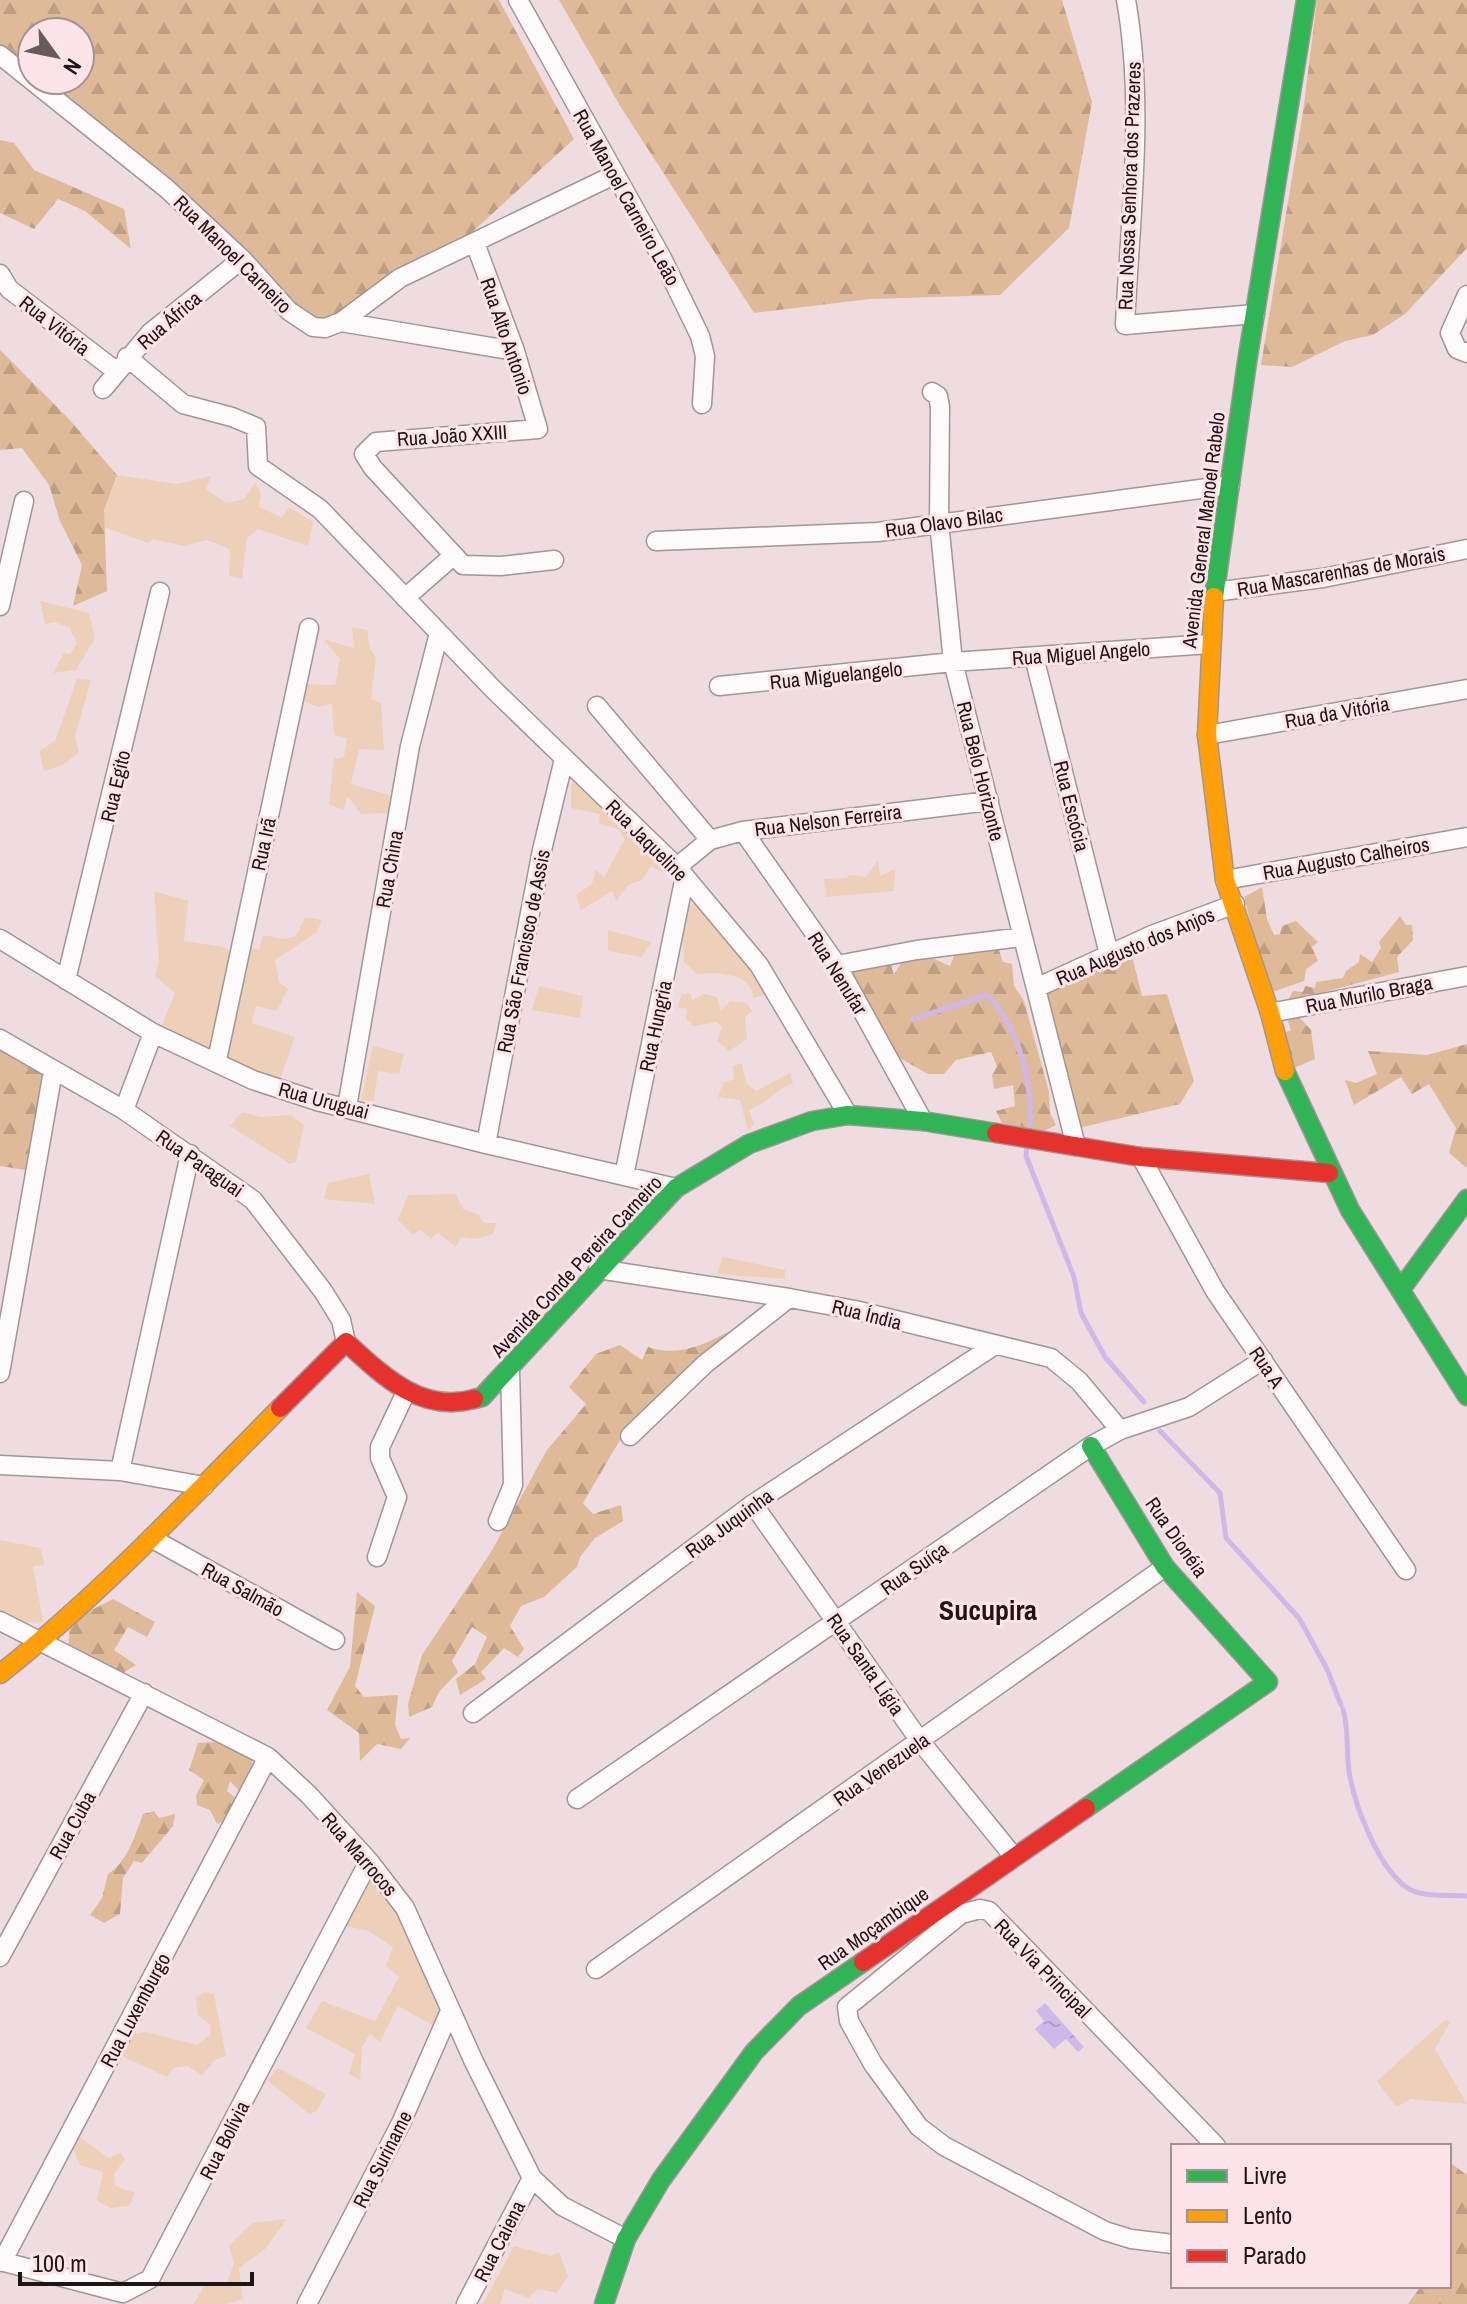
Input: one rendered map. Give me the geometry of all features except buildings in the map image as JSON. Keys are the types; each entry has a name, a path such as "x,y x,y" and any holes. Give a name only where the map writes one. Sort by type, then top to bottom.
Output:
{"main road":[{"name":"Avenida General Manoel Rabelo","path":"1306,0 1214,592 1207,735 1225,880 1270,1013 1289,1085 1329,1173 1467,1396"},
{"name":"Avenida Conde Pereira Carneiro","path":"346,1342 406,1392 434,1404 467,1404 482,1397 676,1188 749,1144 812,1121 848,1115 923,1121 1141,1157 1329,1173"},
{"path":"1401,1289 1467,1199"},
{"path":"0,1674 40,1642 151,1538 346,1342"},
{"name":"Rua Dionéia","path":"1091,1446 1165,1567 1268,1682"},
{"name":"Rua Moçambique","path":"604,2304 626,2239 661,2180 754,2052 800,2013 1014,1857 1268,1682"}],"street":[{"name":"Rua Manoel Carneiro Leão","path":"518,0 662,258 700,336 705,356 702,404"},
{"name":"Rua Nossa Senhora dos Prazeres","path":"1126,0 1133,63 1134,127 1125,325 1255,314"},
{"name":"Rua Manoel Carneiro","path":"0,55 166,188 301,320 313,327 325,328 341,322 515,351"},
{"path":"341,322 400,278 614,175"},
{"name":"Rua Alto Antonio","path":"475,243 515,351 538,429"},
{"name":"Rua África","path":"103,389 150,333 242,259"},
{"name":"Rua Vitória","path":"0,274 9,289 183,404 256,427 258,466"},
{"path":"1467,295 1450,333 1457,349 1467,353"},
{"name":"Rua Belo Horizonte","path":"932,392 938,396 940,407 939,522 953,662 1076,1146"},
{"name":"Rua João XXIII","path":"453,556 367,461 366,449 385,441 538,429"},
{"name":"Rua Jaqueline","path":"258,466 320,509 564,759 681,872 759,965 848,1115"},
{"name":"Rua Olavo Bilac","path":"656,541 878,532 1230,485"},
{"path":"0,606 24,501"},
{"name":"Rua Mascarenhas de Morais","path":"1214,592 1323,578 1467,549"},
{"path":"405,598 453,556 463,565 479,567 554,560"},
{"name":"Rua Egito","path":"66,980 160,592"},
{"name":"Rua Irã","path":"217,1060 309,628"},
{"name":"Rua China","path":"347,1107 410,746 439,633"},
{"name":"Rua Miguel Angelo","path":"953,662 1210,644"},
{"name":"Rua Escócia","path":"1034,657 1109,954"},
{"name":"Rua Miguelangelo","path":"719,686 953,662"},
{"name":"Rua da Vitória","path":"1207,735 1467,689"},
{"path":"597,706 710,840"},
{"name":"Rua São Francisco de Assis","path":"486,1144 542,850 564,759"},
{"name":"Rua Nelson Ferreira","path":"681,872 710,840 743,831 989,801"},
{"name":"Rua Nenufar","path":"743,831 837,965 923,1121"},
{"name":"Rua Augusto Calheiros","path":"1225,880 1467,837"},
{"name":"Rua Hungria","path":"624,1176 681,872"},
{"name":"Rua Augusto dos Anjos","path":"1036,988 1109,954 1235,904"},
{"path":"837,965 917,950 1022,937"},
{"name":"Rua Uruguai","path":"0,939 153,1033 284,1091 486,1144 676,1188"},
{"name":"Rua Murilo Braga","path":"1270,1013 1467,976"},
{"path":"124,1110 153,1033"},
{"name":"Rua Paraguai","path":"0,1039 124,1110 190,1154 265,1213 341,1320 346,1342"},
{"path":"0,1373 53,1071"},
{"path":"120,1471 190,1154"},
{"name":"Rua A","path":"1141,1157 1215,1291 1406,1570"},
{"path":"598,1269 789,1298"},
{"path":"630,1436 705,1364 789,1298"},
{"name":"Rua Índia","path":"789,1298 855,1310 1035,1352 1065,1367 1120,1430"},
{"name":"Rua Juquinha","path":"473,1713 753,1504 995,1345"},
{"name":"Rua Suíça","path":"577,1799 1091,1446 1120,1430 1189,1407 1263,1360"},
{"path":"498,1521 513,1485 510,1370"},
{"path":"377,1557 397,1497 380,1458 380,1447 406,1392"},
{"path":"0,1465 120,1471 204,1486"},
{"name":"Rua Santa Lígia","path":"753,1504 920,1741 1014,1857"},
{"name":"Rua Salmão","path":"151,1538 335,1640"},
{"name":"Rua Venezuela","path":"596,1969 1165,1567"},
{"name":"Rua Marrocos","path":"0,1621 268,1757 309,1795 369,1861 405,1908 450,2011 532,2178 562,2206 626,2239"},
{"name":"Rua Cuba","path":"0,1957 144,1693"},
{"name":"Rua Luxemburgo","path":"1,2262 268,1757"},
{"name":"Rua Bolívia","path":"1,2262 120,2299 150,2279 369,1861"},
{"name":"Rua Via Principal","path":"1171,2244 1102,2239 944,2146 919,2127 873,2064 846,2015 847,2007 961,1914 980,1909 989,1911 1214,2144"},
{"name":"Rua Suriname","path":"307,2304 401,2123 450,2011"},
{"name":"Rua Caiena","path":"466,2304 532,2178"}],"shaded area":[{"path":"117,475 177,484 211,476 206,489 226,503 244,499 255,483 261,493 259,507 282,518 289,507 313,522 308,546 258,529 247,538 242,579 229,576 230,549 207,540 184,546 153,539 148,543 104,527 104,510"},
{"path":"40,601 89,613 95,638 76,670 53,673 64,653 70,654 77,643 69,627 54,622 45,624"},
{"path":"352,627 367,630 370,648 376,658 371,699 381,703 384,750 359,749 351,784 389,795 389,813 361,814 348,796 343,810 329,804 334,759 344,757 347,738 334,735 332,704 318,707 298,699 297,684 335,685 340,659 323,639 354,648"},
{"path":"77,679 91,680 75,736 79,753 62,765 44,771 39,751 55,741"},
{"path":"571,783 594,787 668,861 662,872 651,866 642,880 628,885 616,901 612,891 581,910 576,895 592,884 596,870 604,877 625,839 619,829 599,824 600,814 571,808"},
{"path":"878,861 880,876 895,869 894,891 826,897 824,879 846,878 849,875 866,877"},
{"path":"154,891 188,901 184,941 224,947 235,955 211,1051 159,1032 175,993 155,976 159,961"},
{"path":"705,898 752,957 754,978 767,986 769,994 753,998 747,983 740,979 723,974 697,974 684,962 683,938 690,905"},
{"path":"305,917 322,920 317,932 275,960 279,982 288,989 277,1011 256,1006 252,1023 295,1037 279,1082 223,1059 247,948 259,950 263,935 283,939 296,936"},
{"path":"608,930 651,942 642,957 608,951"},
{"path":"539,986 583,996 580,1018 532,1010"},
{"path":"690,993 692,1000 704,994 717,997 721,1011 730,1001 747,1003 752,1011 745,1017 747,1039 729,1051 717,1041 722,1027 717,1022 693,1026 686,1018 687,1009 677,1007 682,995"},
{"path":"373,1046 404,1054 399,1074 378,1071 374,1101 361,1100"},
{"path":"742,1063 746,1083 756,1091 790,1073 793,1083 749,1110 754,1124 748,1131 740,1100 718,1097 723,1083 734,1079 733,1066"},
{"path":"242,1112 260,1117 291,1115 304,1125 296,1162 290,1164 230,1126"},
{"path":"369,1174 375,1204 324,1199 328,1183"},
{"path":"456,1194 463,1209 479,1215 484,1223 497,1223 493,1234 477,1239 461,1237 456,1247 438,1233 431,1239 420,1230 413,1235 398,1220 408,1195"},
{"path":"723,1257 785,1270 785,1279 717,1274"},
{"path":"0,1540 40,1548 45,1565 33,1566 43,1622 21,1623 0,1612"},
{"path":"374,1874 398,1903 446,2002 436,2027 398,2006 380,2042 370,2034 362,2047 360,2080 349,2074 355,2054 306,2028 322,2001 375,2021 399,1977 386,1966 393,1947 369,1931 346,1926"},
{"path":"204,1992 214,1994 226,2056 215,2060 202,2075 187,2066 173,2068 167,2077 122,2056 126,2035 146,2032 197,2045 210,2035 211,2025 198,2015 196,1998"},
{"path":"1445,2020 1450,2022 1435,2049 1467,2104 1411,2099 1396,2107 1377,2081"},
{"path":"278,2068 326,2094 317,2111 309,2114 267,2080"},
{"path":"80,2137 108,2158 121,2153 125,2159 114,2174 115,2186 135,2193 129,2206 111,2208 97,2201 103,2172 80,2165 71,2144"},
{"path":"287,2219 265,2249 239,2268 243,2299 226,2304 194,2304 205,2284 227,2283 234,2263 229,2246 252,2223"},
{"path":"514,2246 551,2256 559,2252 568,2277 557,2293 538,2289 529,2298 505,2289 500,2304 483,2304"}],"green space":[{"path":"0,0 499,0 574,139 457,246 313,327 205,211 60,96 96,96 96,16 16,16 16,60 0,47"},
{"path":"559,0 1062,0 1092,102 1069,228 1000,295 870,299 754,313 622,109"},
{"path":"1317,0 1467,0 1467,248 1405,314 1373,335 1345,341 1292,367 1261,365 1303,112"},
{"path":"0,140 14,143 34,170 124,209 131,249 85,211 58,199 34,229 0,213"},
{"path":"0,350 68,418 117,475 104,510 107,591 73,606 82,565 60,521 49,485 22,448 0,450"},
{"path":"1262,887 1267,919 1274,935 1280,934 1282,926 1296,921 1318,942 1312,947 1318,961 1306,969 1304,981 1269,993 1244,897"},
{"path":"1400,916 1406,925 1412,925 1413,940 1397,957 1399,972 1287,1002 1293,991 1303,992 1305,986 1315,988 1316,982 1343,978 1346,971 1359,962 1360,954 1372,962 1381,948 1379,942"},
{"path":"985,944 999,950 1003,962 1012,964 1014,986 1024,1001 1049,1092 1050,1113 1056,1125 1044,1131 1002,1123 996,1111 1015,1106 1013,1085 994,1089 992,1075 997,1066 991,1052 956,1060 944,1074 928,1074 896,1056 847,966 890,961 894,975 910,948 950,966 956,951"},
{"path":"1123,954 1132,956 1142,996 1167,994 1194,1081 1180,1104 1079,1128 1045,988 1110,968"},
{"path":"1292,1016 1298,1016 1311,1030 1315,1059 1294,1068 1282,1034 1291,1030 1288,1021"},
{"path":"1467,1044 1467,1168 1449,1153 1456,1128 1429,1084 1412,1094 1401,1077 1354,1105 1345,1080 1356,1083 1377,1074 1368,1051 1427,1055"},
{"path":"0,1045 47,1075 25,1170 0,1166"},
{"path":"736,1328 627,1428 583,1503 593,1514 621,1505 623,1521 595,1538 580,1557 577,1567 544,1597 521,1606 510,1626 524,1649 518,1657 504,1648 481,1672 486,1679 460,1695 456,1679 475,1664 487,1637 472,1627 452,1661 458,1672 439,1692 432,1707 409,1717 408,1704 422,1655 491,1552 547,1450 586,1404 569,1387 596,1354 620,1345 642,1360 648,1347 683,1350 704,1344"},
{"path":"357,1592 375,1606 355,1686 364,1697 398,1695 395,1725 401,1739 410,1738 401,1749 377,1744 360,1761 359,1733 327,1710 350,1667"},
{"path":"113,1599 155,1622 147,1637 128,1627 114,1650 136,1665 121,1674 68,1652 70,1621"},
{"path":"214,1742 252,1758 253,1774 240,1792 230,1781 227,1791 239,1801 230,1819 217,1824 210,1810 197,1805 196,1795 204,1780 189,1770 198,1743"},
{"path":"154,1811 159,1818 175,1814 173,1826 142,1863 134,1861 123,1878 120,1914 104,1923 90,1915 102,1898 108,1874 126,1855 143,1814"},
{"path":"1451,2163 1467,2175 1467,2304 1408,2304 1420,2288 1451,2288"}],"water":[{"path":"1045,2003 1084,2047 1078,2052 1066,2039 1054,2049 1035,2029 1044,2021 1036,2011"}],"waterway":[{"path":"913,1019 987,995 1008,1023 1022,1059 1029,1097 1029,1132"},
{"path":"1027,1146 1026,1156 1074,1277 1081,1313 1105,1357 1144,1402"},
{"path":"1160,1431 1220,1493 1226,1538 1299,1618 1327,1669 1341,1705"},
{"path":"1343,1709 1349,1771 1356,1801 1379,1854 1400,1882 1411,1890 1431,1895 1467,1896"}],"traffic: fast":[{"path":"1214,597 1247,362 1306,0"},
{"path":"1285,1071 1350,1210 1467,1396"},
{"path":"474,1399 482,1397 676,1188 749,1144 812,1121 848,1115 923,1121 996,1133"},
{"path":"1401,1289 1467,1199"},
{"path":"1086,1808 1268,1682 1165,1567 1091,1446"},
{"path":"604,2304 626,2239 661,2180 754,2052 799,2006 863,1962"}],"traffic: slow":[{"path":"1214,597 1207,735 1225,880 1270,1013 1285,1071"},
{"path":"0,1674 109,1579 280,1408"}],"traffic: jam":[{"path":"996,1133 1141,1157 1329,1173"},
{"path":"280,1408 346,1342 388,1378 420,1396 437,1401 474,1399"},
{"path":"863,1962 1086,1808"}],"district":[{"name":"Sucupira","path":"988,1610"}]}
